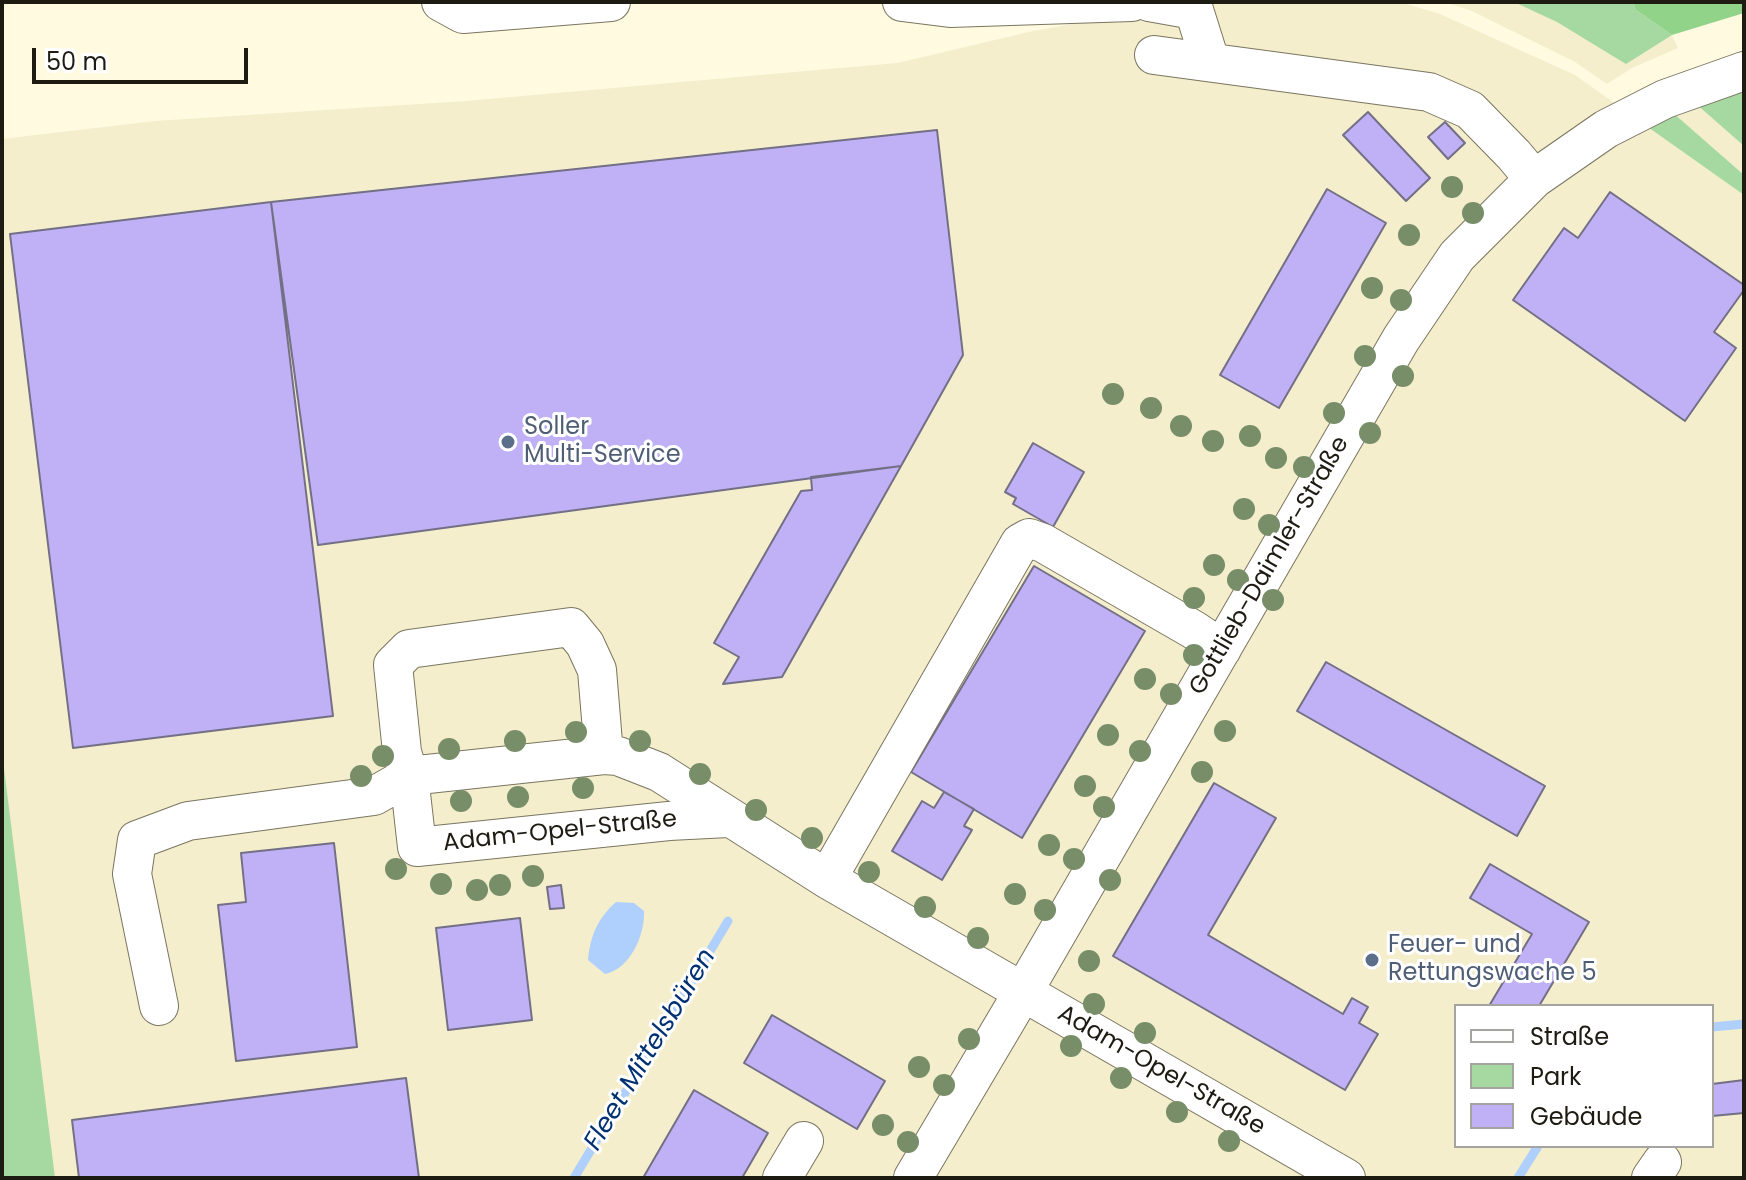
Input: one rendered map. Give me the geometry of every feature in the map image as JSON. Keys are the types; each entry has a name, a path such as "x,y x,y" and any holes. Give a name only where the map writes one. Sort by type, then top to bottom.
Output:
{"street":[{"path":"441,2 463,14 611,2"},
{"path":"902,2 950,8 1132,2"},
{"path":"1149,2 1194,10 1210,61"},
{"path":"1154,55 1429,92 1470,110 1534,179"},
{"name":"Gottlieb-Daimler-Straße","path":"913,1178 1401,339 1457,256 1534,179 1606,129 1665,99 1744,71"},
{"path":"827,879 1020,543 1029,538 1043,543 1222,649"},
{"path":"159,1006 132,874 137,840 188,821 374,796 409,776 402,752 393,665 409,649 571,627 585,644 597,670 604,755"},
{"name":"Adam-Opel-Straße","path":"728,818 669,821 417,847 409,776 604,755 618,756 659,772 827,879 1346,1178"},
{"path":"782,1178 804,1141"}],"shaded area":[{"path":"1200,2 1400,2 1440,14 1575,75 1744,195 1744,1178 2,1178 2,139 155,121 466,101 897,63 1033,31"},
{"path":"1445,2 1633,2 1636,10 1672,35 1678,48 1632,68 1607,84 1575,62 1472,11"},
{"path":"1695,103 1744,146 1744,175 1672,112"}],"green space":[{"path":"1514,2 1633,2 1636,10 1672,35 1626,64 1557,22"},
{"path":"1633,2 1744,2 1744,13 1672,35 1636,10"},
{"path":"1744,87 1744,146 1695,103"},
{"path":"1672,112 1744,175 1744,195 1645,125"},
{"path":"2,752 55,1178 2,1178"}],"water":[{"path":"616,902 634,903 644,911 644,920 639,940 629,958 614,971 605,974 588,960 589,951 600,921"}],"building":[{"path":"1368,112 1430,178 1406,201 1343,135"},
{"path":"1445,122 1465,143 1448,159 1428,137"},
{"path":"937,130 963,355 901,466 318,545 271,202"},
{"path":"1327,189 1386,223 1279,408 1220,375"},
{"path":"1610,192 1744,285 1744,290 1714,332 1736,348 1685,421 1513,300 1564,228 1578,238"},
{"path":"271,202 333,716 73,748 10,234"},
{"path":"1033,443 1084,472 1053,527 1013,504 1016,498 1005,492"},
{"path":"901,466 782,677 723,684 739,657 714,643 801,491 812,490 811,477"},
{"path":"1034,566 1145,631 1022,838 911,772"},
{"path":"1326,662 1545,786 1517,836 1297,711"},
{"path":"1214,783 1276,818 1208,935 1343,1014 1352,998 1368,1007 1359,1023 1378,1034 1345,1090 1113,956"},
{"path":"944,792 974,809 964,826 972,830 942,880 892,851 922,801 934,808"},
{"path":"334,843 357,1047 236,1061 218,905 246,902 241,853"},
{"path":"1490,864 1589,922 1540,1004 1490,1004 1532,934 1470,898"},
{"path":"561,885 564,908 550,909 547,887"},
{"path":"520,918 532,1020 448,1030 436,928"},
{"path":"772,1015 885,1081 857,1129 744,1063"},
{"path":"406,1078 419,1178 79,1178 72,1120"},
{"path":"1744,1080 1744,1113 1714,1116 1714,1084"},
{"path":"694,1090 768,1133 742,1178 643,1178"}],"waterway":[{"name":"Fleet Mittelsbüren","path":"574,1178 728,921"},
{"name":"Fleet Mittelsbüren","path":"1714,1027 1744,1024"},
{"name":"Fleet Mittelsbüren","path":"1518,1178 1537,1148"}],"place":[{"name":"Soller Multi-Service","path":"508,442"},
{"name":"Feuer- und Rettungswache 5","path":"1372,960"}]}
